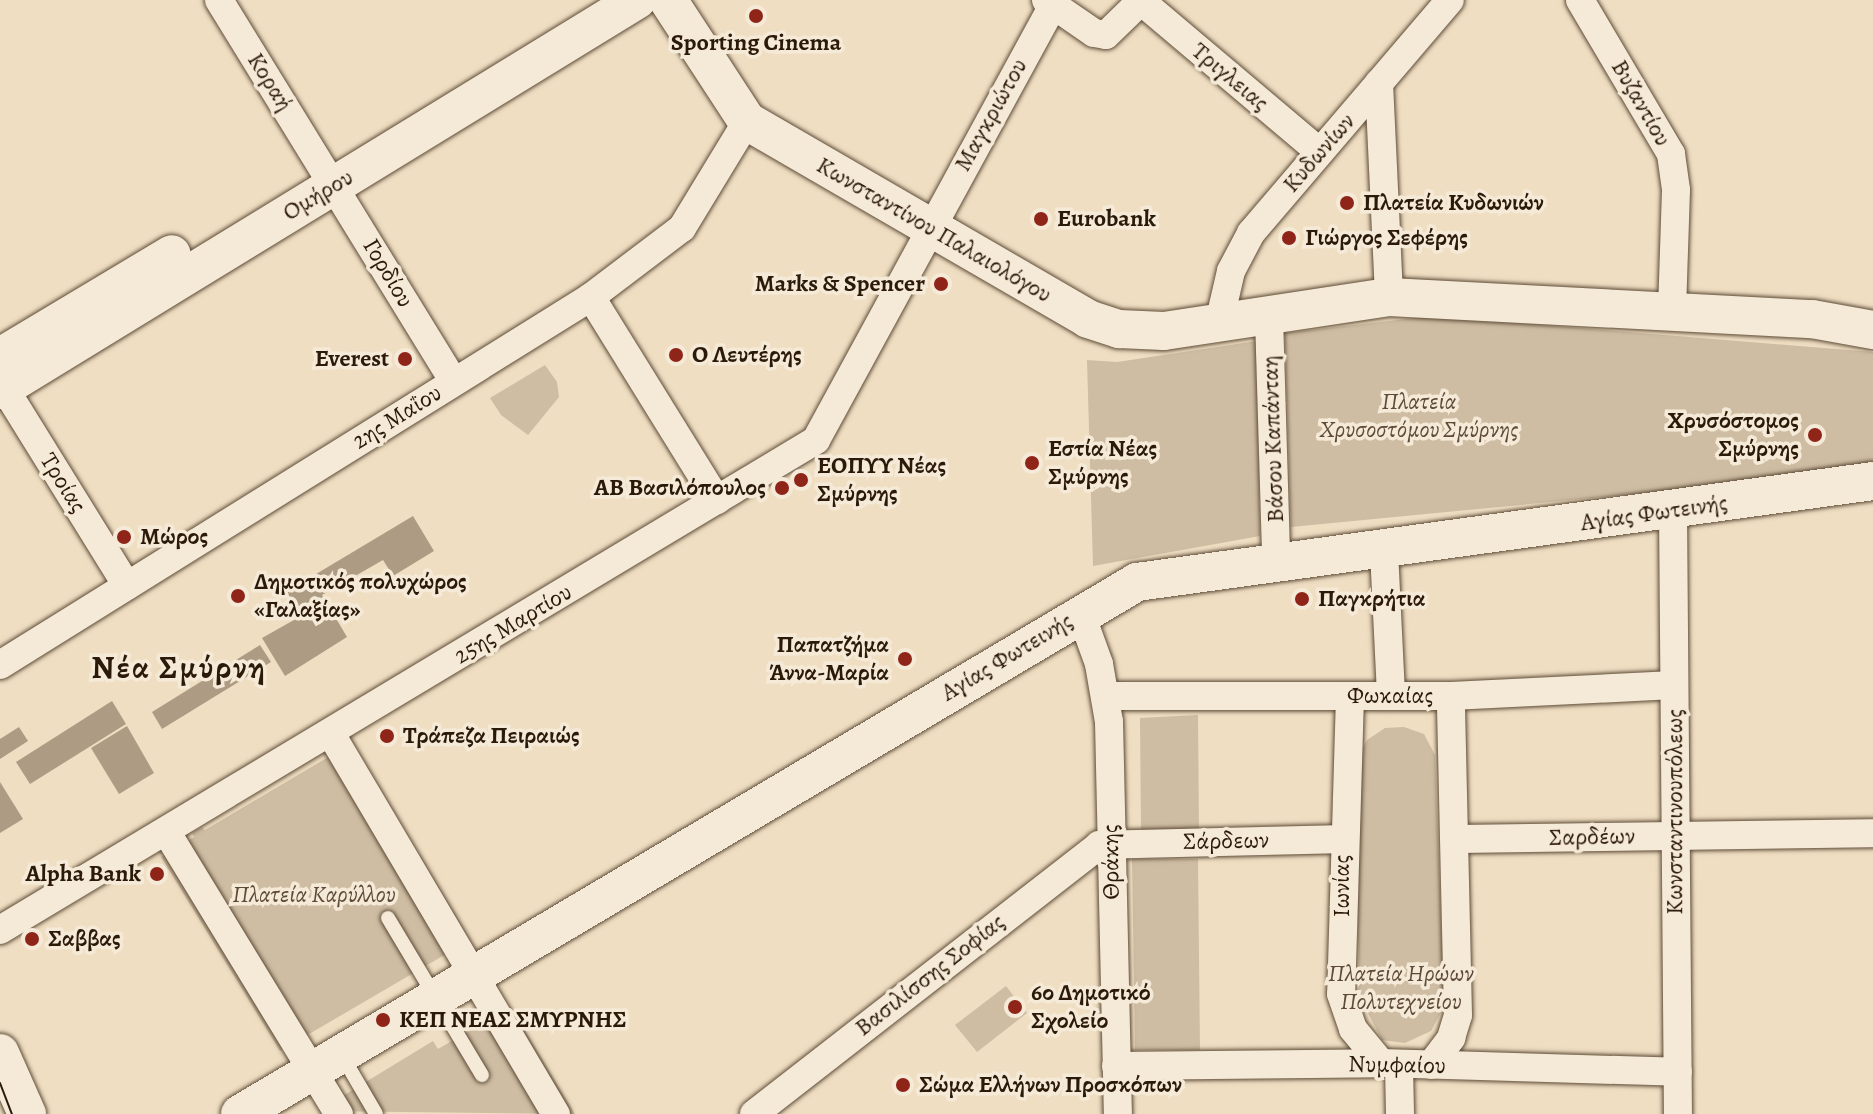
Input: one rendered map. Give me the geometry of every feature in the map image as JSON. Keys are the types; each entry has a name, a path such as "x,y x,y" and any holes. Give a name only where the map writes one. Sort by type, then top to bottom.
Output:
{"street":[{"name":"Κοραή","path":"219,0 328,175"},
{"name":"Ομήρου","path":"1,379 328,175 597,0"},
{"name":"Ομήρου","path":"328,175 637,0"},
{"name":"Κωνσταντίνου Παλαιολόγου","path":"668,0 747,121 1088,319 1119,329 1164,331 1269,317"},
{"name":"Κυδωνίων","path":"1219,323 1231,271 1251,233 1450,0"},
{"name":"Βυζαντίου","path":"1580,0 1671,154 1676,190 1672,311"},
{"path":"1050,3 1106,35 1142,1"},
{"name":"Τριγλειας","path":"1142,1 1320,152"},
{"name":"Μαγκριώτου","path":"929,225 1050,3"},
{"path":"1379,83 1389,297"},
{"name":"2ης Μαΐου","path":"0,665 591,297 682,228 747,121"},
{"name":"Γορδίου","path":"328,175 454,382"},
{"name":"25ης Μαρτίου","path":"0,930 816,440 929,225"},
{"path":"591,297 717,500"},
{"path":"1269,317 1389,297 1812,319 1873,330"},
{"name":"Βάσου Καπάνταη","path":"1269,317 1276,560"},
{"name":"Τροίας","path":"1,379 127,586"},
{"name":"Αγίας Φωτεινής","path":"240,1114 1081,614 1149,578 1276,560 1384,551 1873,481"},
{"name":"Κωνσταντινουπόλεως","path":"1673,510 1678,1114"},
{"path":"1384,551 1391,696"},
{"name":"Θράκης","path":"1081,614 1106,696 1118,1114"},
{"name":"Φωκαίας","path":"1106,696 1451,696 1674,685"},
{"name":"Ιωνίας","path":"1350,696 1342,839 1341,994 1353,1029 1390,1065"},
{"path":"1431,1065 1451,1038 1458,1015 1451,696"},
{"path":"331,734 556,1114"},
{"path":"166,831 326,1062 339,1114"},
{"name":"Σαρδέων","path":"1455,839 1873,833"},
{"name":"Σάρδεων","path":"1110,842 1342,839"},
{"name":"Βασιλίσσης Σοφίας","path":"754,1114 1091,849 1110,842"},
{"path":"0,1053 27,1114"},
{"path":"1390,1065 1400,1114"},
{"name":"Νυμφαίου","path":"1116,1066 1431,1065 1678,1072"}],"lane":[{"path":"388,918 482,1075"},
{"path":"326,1062 376,1114"}],"green space":[{"name":"Πλατεία Χρυσοστόμου Σμύρνης","path":"1432,316 1873,352 1873,471 1291,527 1285,333"},
{"path":"1257,341 1260,536 1093,566 1087,360 1117,362"},
{"path":"545,365 557,382 559,397 528,435 501,415 490,398"},
{"path":"1198,715 1199,831 1141,832 1140,718"},
{"name":"Πλατεία Ηρώων Πολυτεχνείου","path":"1404,727 1424,734 1435,755 1444,1007 1431,1031 1405,1043 1382,1040 1359,996 1356,759 1367,740 1385,728"},
{"name":"Πλατεία Καρύλλου","path":"352,743 470,940 280,1051 161,857 194,837 192,833 202,827 205,830"},
{"path":"1132,859 1198,859 1200,1050 1135,1050"},
{"path":"1006,986 1027,1013 977,1052 955,1025"},
{"path":"511,1007 575,1114 318,1111 433,1041 438,1049"}],"shaded area":[{"path":"413,516 434,551 393,576 383,560 322,595 347,637 285,676 262,638 301,616 286,592"},
{"path":"260,645 271,662 162,729 152,712"},
{"path":"112,701 126,724 30,784 16,762"},
{"path":"127,726 154,773 119,794 91,748"},
{"path":"19,727 28,741 0,759 0,739"},
{"path":"0,782 23,819 0,833"}],"tram line":[{"path":"0,1083 12,1114"}],"place":[{"name":"Sporting Cinema","path":"756,16"},
{"name":"Πλατεία Κυδωνιών","path":"1347,203"},
{"name":"Eurobank","path":"1041,219"},
{"name":"Γιώργος Σεφέρης","path":"1289,238"},
{"name":"Marks & Spencer","path":"941,284"},
{"name":"Ο Λευτέρης","path":"676,355"},
{"name":"Everest","path":"405,359"},
{"name":"Χρυσόστομος Σμύρνης","path":"1815,435"},
{"name":"Εστία Νέας Σμύρνης","path":"1032,463"},
{"name":"ΕΟΠΥΥ Νέας Σμύρνης","path":"801,480"},
{"name":"ΑΒ Βασιλόπουλος","path":"782,488"},
{"name":"Μώρος","path":"124,537"},
{"name":"Δημοτικός πολυχώρος «Γαλαξίας»","path":"238,596"},
{"name":"Παγκρήτια","path":"1302,599"},
{"name":"Παπατζήμα Άννα-Μαρία","path":"905,659"},
{"name":"Τράπεζα Πειραιώς","path":"387,736"},
{"name":"Alpha Bank","path":"157,874"},
{"name":"Σαββας","path":"32,939"},
{"name":"6ο Δημοτικό Σχολείο","path":"1015,1007"},
{"name":"ΚΕΠ ΝΕΑΣ ΣΜΥΡΝΗΣ","path":"383,1020"},
{"name":"Σώμα Ελλήνων Προσκόπων","path":"903,1085"}],"district":[{"name":"Νέα Σμύρνη","path":"179,667"}]}
